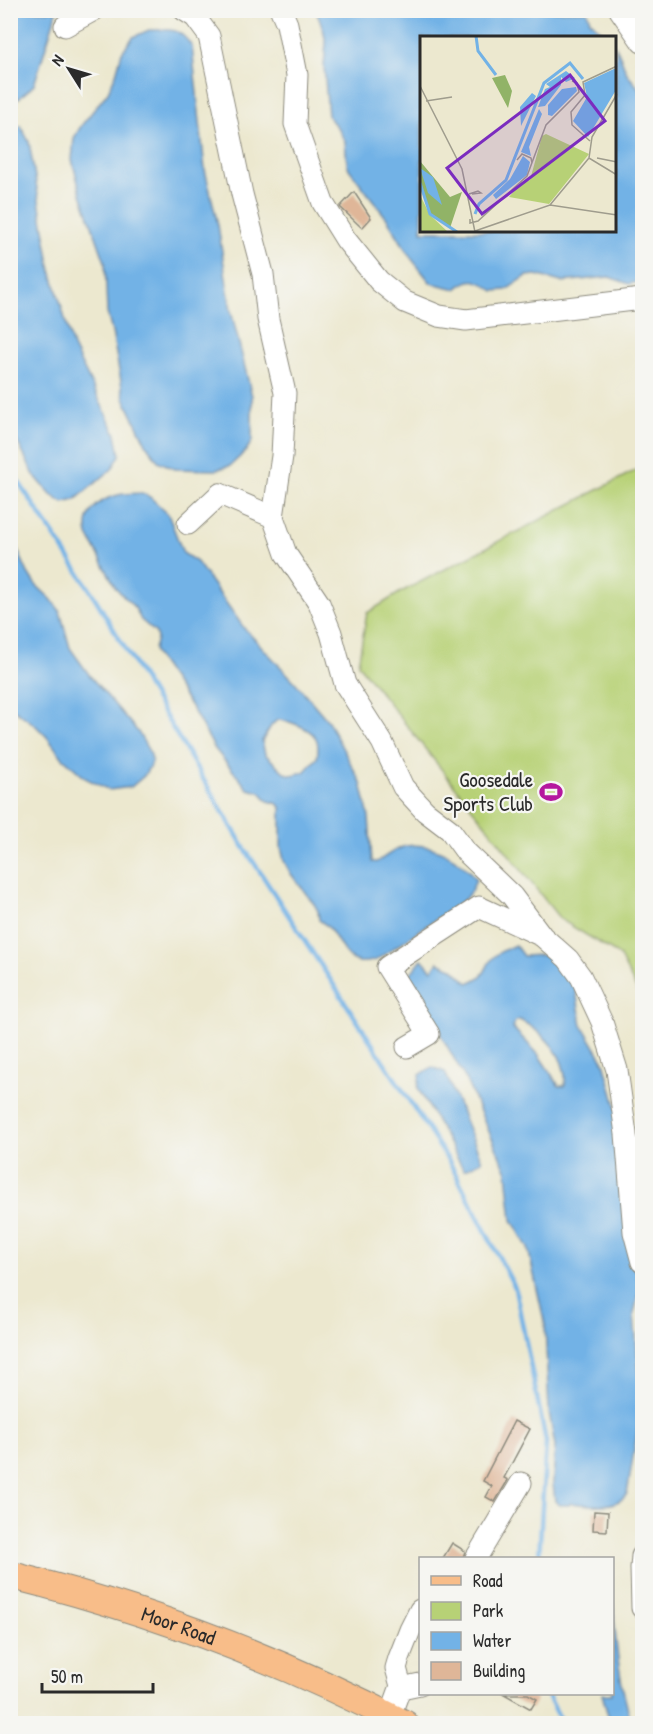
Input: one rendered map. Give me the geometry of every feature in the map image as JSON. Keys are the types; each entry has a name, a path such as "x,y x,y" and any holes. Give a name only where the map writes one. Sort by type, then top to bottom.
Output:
{"main road":[{"name":"Moor Road","path":"10,1575 118,1604 191,1629 298,1673 398,1720"}],"lane":[{"path":"65,26 94,10"},
{"path":"184,10 195,17 209,36 242,194 263,274 268,320 285,393 282,456 273,517 286,554 319,603 331,633 345,684 382,742 403,787 425,811 450,831 466,852 512,896 542,936 568,959 581,977 602,1022 617,1070 626,1134 634,1232 642,1262"},
{"path":"281,10 287,24 297,75 294,124 323,203 346,240 379,281 405,302 439,316 466,320 642,299"},
{"path":"621,10 642,42"},
{"path":"188,524 220,494 273,517"},
{"path":"407,1047 429,1034 387,967 479,907 487,893 483,868"},
{"path":"479,907 542,936"},
{"path":"477,1557 521,1483"},
{"path":"642,1556 640,1568 642,1608"},
{"path":"398,1720 410,1685 396,1668 419,1612"}],"green space":[{"name":"Goosedale Sports Club","path":"642,467 642,1000 619,955 560,919 358,664 367,613 401,592"}],"water":[{"path":"11,10 57,11 34,85 18,99 10,100"},
{"path":"316,11 587,11 590,20 606,36 420,36 420,232 617,232 617,49 628,75 642,95 642,281 629,284 609,277 561,282 536,275 527,276 506,290 494,291 475,281 466,282 456,289 431,283 411,258 388,220 349,169 345,142 328,116 324,66 326,43"},
{"path":"149,30 174,30 192,46 205,170 218,225 231,311 252,396 252,441 246,451 230,466 215,470 175,469 158,461 147,446 124,398 107,313 105,262 81,194 72,160 74,138 108,92 122,52 133,37"},
{"path":"21,126 29,142 51,270 73,347 116,434 120,455 112,469 75,500 63,503 51,495 34,475 11,429 10,127"},
{"path":"142,493 150,497 168,514 183,553 197,562 244,628 328,721 361,783 369,817 372,862 377,862 402,847 426,846 454,858 476,879 472,890 464,900 376,960 358,962 352,959 342,949 329,928 319,920 314,904 284,861 281,847 281,807 268,801 260,792 248,789 215,749 190,705 155,654 156,633 141,620 135,608 116,588 88,535 90,514 98,504 118,495","holes":["277,720 304,728 316,738 317,758 304,772 292,775 285,773 265,754 262,741 271,726"]},
{"path":"10,533 35,584 60,611 70,648 90,676 138,732 151,755 152,762 144,776 131,787 109,790 85,778 62,757 35,725 11,707"},
{"path":"515,945 523,956 542,955 556,960 575,986 582,1025 604,1062 618,1113 639,1291 634,1314 641,1400 627,1494 622,1499 609,1504 560,1505 555,1501 553,1484 555,1446 549,1412 545,1325 528,1248 512,1220 507,1172 465,1078 420,998 410,974 422,959 432,970 438,962 452,968 468,983 484,973 496,955","holes":["520,1020 546,1039 558,1055 563,1065 565,1086 559,1086 538,1054 513,1028 515,1021"]},
{"path":"432,1067 445,1072 482,1161 464,1170 418,1088 420,1075"},
{"path":"614,1615 621,1679 632,1723 610,1723 602,1695 614,1695"}],"building":[{"path":"354,192 371,218 362,228 340,207"},
{"path":"514,1421 530,1429 504,1478 508,1480 495,1502 486,1497 492,1486 483,1481"},
{"path":"594,1511 608,1512 607,1531 593,1530"},
{"path":"452,1543 465,1551 463,1557 444,1557"},
{"path":"506,1695 530,1695 537,1699 531,1709"}],"waterway":[{"path":"10,469 89,588 245,849 450,1163 515,1288 546,1442 539,1557"},
{"path":"548,1695 563,1724"}],"place":[{"name":"Goosedale Sports Club","path":"551,792"}]}
